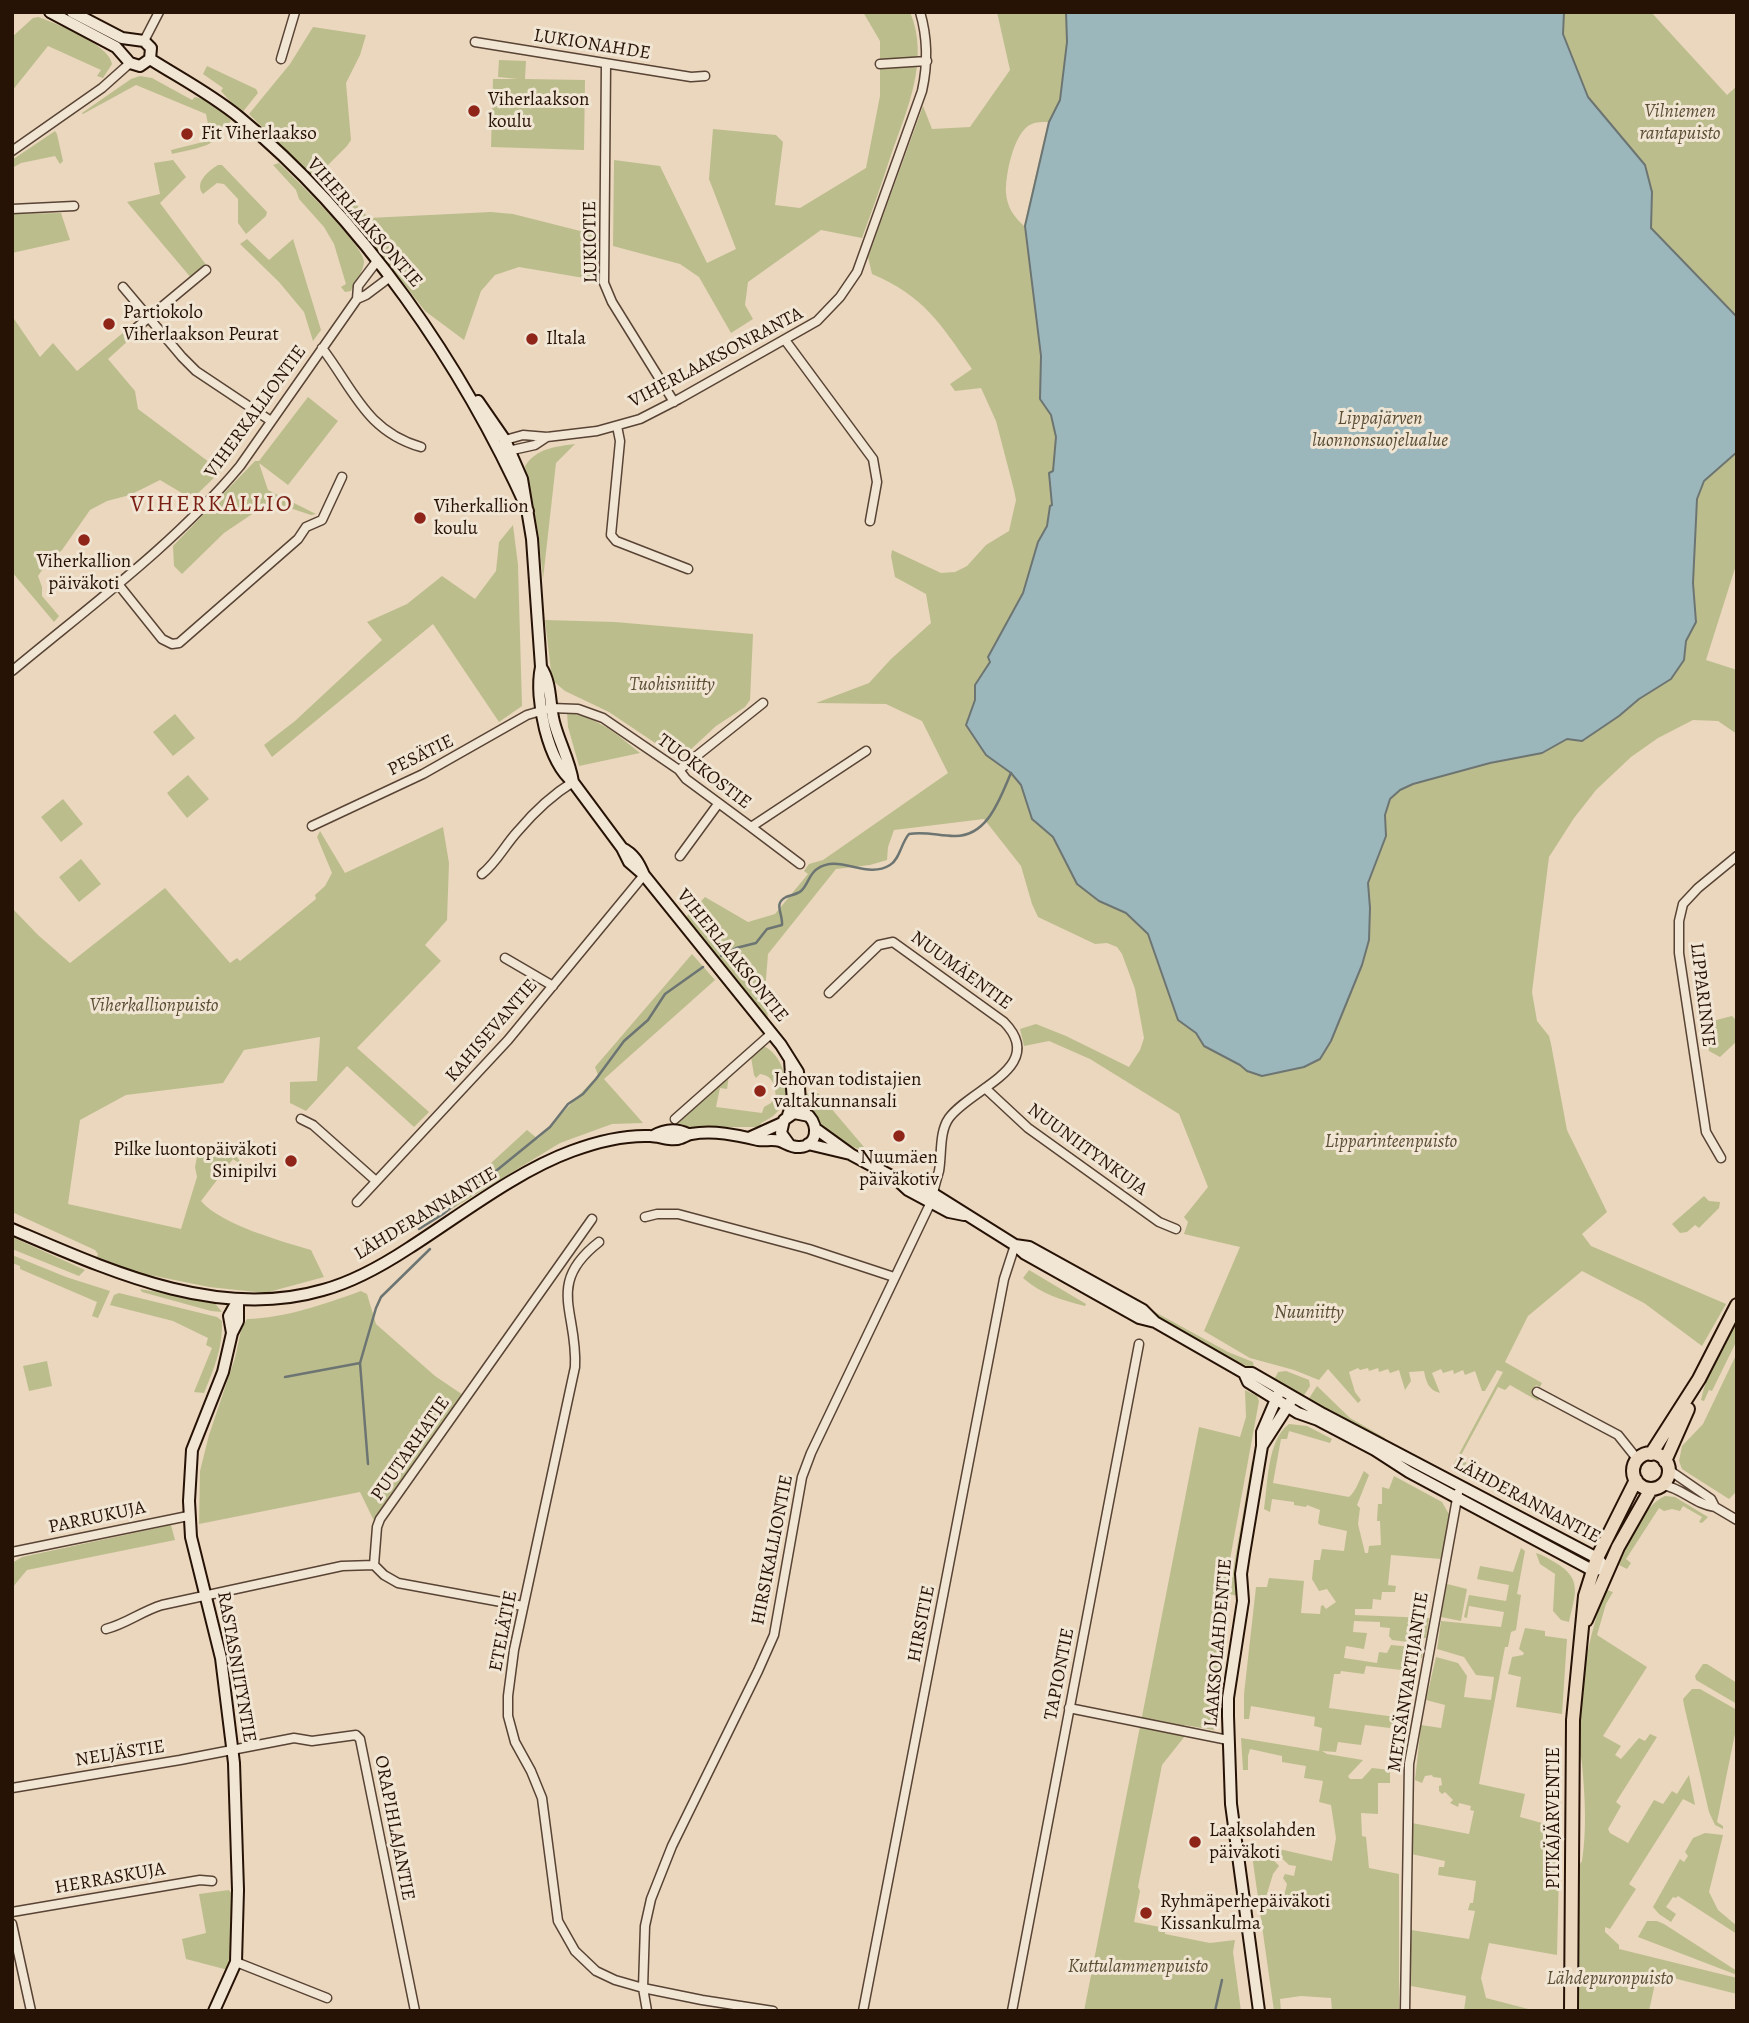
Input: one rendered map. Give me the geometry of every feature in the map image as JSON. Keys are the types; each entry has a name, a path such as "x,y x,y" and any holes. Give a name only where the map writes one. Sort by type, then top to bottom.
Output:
{"main road":[{"path":"1667,1465 1699,1379 1737,1305"},
{"path":"1644,1457 1659,1455 1667,1465 1669,1476 1657,1487 1642,1487 1636,1480 1634,1467 1644,1457 1699,1379"},
{"name":"PITKÄJÄRVENTIE","path":"1571,2011 1573,1720 1585,1596 1595,1564 1636,1480"},
{"name":"PITKÄJÄRVENTIE","path":"1583,1627 1607,1569 1657,1487"}],"street":[{"path":"50,12 116,47 127,60 140,66 150,59 151,48 138,40 100,27 72,12"},
{"path":"127,60 125,47 138,40 159,12"},
{"path":"281,59 295,12"},
{"name":"VIHERLAAKSONRANTA","path":"502,445 533,435 547,437 617,426 674,402 817,321 840,297 857,272 922,91 927,61 927,39 920,12"},
{"name":"LUKIONAHDE","path":"475,42 691,77 705,76"},
{"name":"VIHERLAAKSONTIE","path":"150,59 215,99 261,136 310,185 377,261 462,382 502,445 528,511"},
{"path":"12,152 102,88 127,60"},
{"path":"880,64 927,61"},
{"name":"LUKIOTIE","path":"606,64 604,283 612,302 674,402"},
{"path":"12,209 74,206"},
{"name":"VIHERKALLIONTIE","path":"357,299 358,286 377,261"},
{"path":"129,334 206,270"},
{"name":"VIHERKALLIONTIE","path":"12,671 118,583 223,486 240,466 357,299 390,277"},
{"path":"123,287 196,371 271,421"},
{"path":"785,340 873,459 877,482 870,521"},
{"path":"322,348 371,418 388,433 421,447"},
{"path":"617,426 620,441 611,535 616,541 688,569"},
{"name":"VIHERLAAKSONRANTA","path":"512,452 547,437"},
{"name":"VIHERLAAKSONTIE","path":"502,445 512,452 522,479 532,539 541,667 548,678 546,709 573,782 622,848 630,852 644,875 772,1033 798,1072 800,1102 807,1114"},
{"path":"118,583 162,639 172,644 179,643 298,539 306,527 322,520 342,477"},
{"path":"679,770 763,703"},
{"name":"TUOKKOSTIE","path":"546,709 578,709 603,718 679,770 718,804 751,827 866,751"},
{"name":"PESÄTIE","path":"312,826 423,774 546,709"},
{"path":"482,874 491,867 517,832 542,806 573,782"},
{"path":"680,856 718,804"},
{"path":"751,827 800,864"},
{"name":"LIPPARINNE","path":"1721,1158 1706,1132 1679,953 1679,921 1683,904 1737,856"},
{"name":"KAHISEVANTIE","path":"357,1202 508,1040 644,875"},
{"name":"NUUMÄENTIE","path":"829,993 879,945 887,942 901,946 1012,1030 1017,1046 1014,1060 1004,1073 957,1111 946,1124 932,1198"},
{"path":"505,958 553,986"},
{"path":"675,1119 772,1033"},
{"name":"VIHERLAAKSONTIE","path":"785,1119 793,1102 790,1060"},
{"name":"NUUNIITYNKUJA","path":"985,1088 1028,1128 1159,1222 1176,1229"},
{"path":"751,1137 797,1112 807,1114 813,1121 816,1129 813,1139 799,1147 789,1144 782,1137 785,1119"},
{"path":"301,1119 313,1125 376,1181"},
{"name":"LÄHDERANNANTIE","path":"816,1129 852,1155 895,1178 908,1190 932,1198 949,1212 964,1215 1015,1245 1029,1247 1143,1310 1155,1322 1244,1373 1248,1382 1278,1395 1386,1456 1409,1472 1459,1492 1607,1569"},
{"name":"LÄHDERANNANTIE","path":"12,1229 124,1275 180,1289 238,1300 288,1297 323,1290 341,1283 404,1251 518,1178 571,1151 615,1139 653,1136 663,1130 680,1130 688,1134 733,1133 789,1144"},
{"name":"LÄHDERANNANTIE","path":"808,1144 852,1155"},
{"name":"HIRSIKALLIONTIE","path":"648,2011 643,1988 645,1926 651,1899 673,1846 774,1635 802,1477 811,1453 932,1198"},
{"path":"645,1217 668,1213 709,1222 809,1249 894,1277"},
{"name":"PUUTARHATIE","path":"374,1565 377,1527 385,1511 592,1219"},
{"name":"ETELÄTIE","path":"599,1242 578,1262 568,1284 566,1300 574,1332 575,1367 511,1665 508,1716 515,1742 542,1798 558,1921 575,1951 596,1971 615,1980 702,2000 773,2011"},
{"name":"HIRSITIE","path":"863,2011 1004,1279 1015,1245"},
{"name":"RASTASNIITYNTIE","path":"214,2011 236,1962 238,1890 233,1751 221,1658 188,1516 192,1450 223,1372 232,1333 229,1312 238,1300"},
{"name":"TAPIONTIE","path":"1012,2011 1139,1344"},
{"path":"1537,1392 1618,1435 1644,1457"},
{"name":"LAAKSOLAHDENTIE","path":"1259,2011 1231,1804 1228,1698 1243,1601 1241,1574 1262,1433 1278,1395"},
{"name":"LAAKSOLAHDENTIE","path":"1262,1446 1290,1402"},
{"path":"1667,1465 1712,1499 1716,1507"},
{"path":"1657,1487 1673,1487 1737,1520"},
{"name":"METSÄNVARTIJANTIE","path":"1405,2011 1409,1764 1459,1492"},
{"name":"PARRUKUJA","path":"12,1552 188,1516"},
{"path":"106,1629 120,1625 152,1608 342,1566 374,1565 398,1583 523,1606"},
{"path":"1069,1708 1228,1740"},
{"name":"ORAPIHLAJANTIE","path":"233,1751 294,1738 312,1741 350,1734 356,1735 360,1740 415,2011"},
{"name":"NELJÄSTIE","path":"12,1788 233,1751"},
{"name":"HERRASKUJA","path":"12,1912 200,1880 212,1881"},
{"path":"12,1924 31,2011"},
{"path":"236,1962 327,1997"}],"green space":[{"path":"863,12 910,12 918,48 909,102 862,238 821,230 748,282 745,305 753,319 731,333 699,277 680,264 613,246 614,160 660,166 707,263 736,249 709,179 713,129 776,135 783,142 775,205 800,208 866,168 880,96 880,41"},
{"name":"Lippajärven luonnonsuojelualue","path":"997,12 1651,12 1727,95 1737,86 1737,562 1706,660 1737,670 1737,734 1718,721 1693,720 1658,738 1631,757 1596,790 1549,857 1532,992 1537,1021 1549,1036 1567,1130 1607,1212 1582,1234 1591,1246 1726,1304 1702,1346 1644,1303 1582,1271 1528,1316 1505,1362 1542,1383 1540,1387 1536,1385 1532,1393 1540,1398 1538,1401 1510,1385 1505,1390 1498,1387 1459,1459 1467,1463 1459,1471 1452,1467 1503,1372 1497,1370 1485,1391 1482,1391 1475,1371 1465,1375 1463,1370 1454,1374 1453,1370 1443,1373 1441,1369 1432,1373 1440,1393 1430,1387 1424,1371 1409,1372 1411,1381 1405,1390 1399,1370 1390,1373 1388,1369 1379,1372 1378,1368 1369,1371 1368,1368 1358,1368 1349,1372 1355,1392 1361,1400 1358,1403 1328,1369 1319,1380 1250,1358 1204,1331 1240,1247 1184,1234 1188,1222 1184,1217 1208,1187 1179,1114 1090,1059 1049,1041 1024,1046 1020,1029 1036,1024 1129,1067 1144,1038 1135,989 1122,954 1117,947 1107,943 1095,944 1038,917 1021,866 984,819 894,830 887,860 836,869 768,954 765,991 768,1019 686,917 705,897 748,922 775,914 808,874 804,871 809,864 823,860 948,773 922,721 886,704 816,703 869,683 931,623 926,594 895,577 892,550 941,573 955,572 967,566 986,545 1009,531 1016,500 996,421 981,388 955,391 950,384 972,369 930,313 905,292 872,274 868,257 923,106 932,129 970,127 1010,70","holes":["1048,122 1024,226 1008,203 1006,185 1009,165 1020,135 1026,128 1034,123","1648,176 1652,192 1651,228 1619,207"]},
{"path":"38,17 81,36 102,49 112,64 103,78 97,76 101,70 48,46 12,91 12,37 33,18"},
{"path":"313,27 366,35 360,55 346,83 351,140 323,170 369,218 491,212 513,214 596,235 596,273 590,279 519,267 495,275 481,291 464,340 425,311 373,244 313,178 249,114 290,64"},
{"path":"499,60 526,61 525,79 585,80 584,150 491,147 493,79 518,79 498,77"},
{"path":"207,66 256,89 258,93 241,114 221,91 223,88 203,74"},
{"path":"140,76 152,78 192,100 195,97 210,101 231,120 214,141 199,148 172,154 171,150 211,140 206,114 136,85 82,113 131,79"},
{"path":"55,131 63,161 60,164 55,156 21,163 12,168 12,160"},
{"path":"173,160 186,177 160,203 207,266 192,279 127,202 160,194 154,163"},
{"path":"279,163 327,211 360,252 364,265 351,291 345,292 341,287 346,284 334,244 324,227 299,199 296,190 273,165"},
{"path":"218,165 222,165 267,212 246,234 238,223 238,199 224,184 217,183 203,194 201,190 203,178"},
{"path":"61,213 70,240 12,253 12,214"},
{"path":"247,239 269,260 293,239 321,330 313,341 304,312 279,282 240,244"},
{"path":"12,316 40,357 53,343 77,371 124,332 130,339 108,359 135,391 138,409 221,471 192,499 160,480 90,510 62,550 47,563 38,576 42,596 59,616 54,622 12,572"},
{"path":"308,397 338,421 288,485 259,463 268,490 316,514 267,504 224,533 182,574 174,566 173,546 255,461 259,461"},
{"path":"575,444 556,463 543,579 538,532 525,466 541,452"},
{"path":"513,525 518,565 522,706 499,722 433,624 272,757 264,745 295,721 382,640 367,622 407,604 442,576 475,599 496,571 499,542"},
{"name":"Tuohisniitty","path":"545,620 615,622 753,634 750,700 745,707 716,726 686,754 676,757 609,712 565,691 552,680"},
{"path":"567,712 606,727 640,753 579,766 568,727"},
{"path":"175,714 195,738 173,756 153,732"},
{"path":"188,775 209,799 187,818 167,793"},
{"path":"63,799 83,824 61,842 41,817"},
{"name":"Viherkallionpuisto","path":"443,827 449,863 447,920 425,945 441,961 357,1048 429,1112 414,1127 347,1066 306,1111 290,1103 290,1082 317,1081 320,1037 244,1050 223,1083 126,1095 80,1120 68,1204 181,1229 197,1177 197,1157 227,1142 243,1166 233,1159 201,1201 237,1225 311,1250 324,1277 265,1293 209,1287 140,1273 97,1257 95,1250 12,1212 12,908 70,963 165,888 230,963 237,958 240,961 316,899 315,895 325,886 332,873 317,837 320,831 345,873"},
{"path":"81,859 101,884 79,902 59,877"},
{"path":"692,954 715,980 604,1079 643,1123 612,1124 560,1143 419,1229 527,1130 538,1139 598,1075 595,1067"},
{"path":"1732,1016 1737,1021 1737,1041 1720,1057 1709,1051 1705,1023"},
{"path":"763,1046 770,1050 780,1063 785,1080 785,1097 776,1114 761,1123 760,1127 673,1127 729,1075 727,1089 720,1088 716,1107 762,1113 764,1107 776,1096 770,1079 760,1074 756,1078 754,1075 751,1057"},
{"path":"813,1091 819,1094 869,1153 838,1138 821,1124 808,1106 804,1095"},
{"path":"1704,1196 1709,1201 1720,1202 1719,1208 1699,1228 1695,1225 1687,1232 1680,1233 1672,1224"},
{"path":"12,1237 85,1270 79,1276 12,1249"},
{"path":"12,1255 110,1291 98,1318 92,1316 97,1302 20,1269 20,1266 12,1263"},
{"path":"1029,1270 1086,1304 1085,1306 1060,1299 1037,1288 1023,1278"},
{"path":"140,1289 214,1302 222,1312 142,1292"},
{"path":"361,1291 367,1294 376,1324 435,1376 466,1397 377,1527 360,1492 199,1524 200,1471 241,1330 247,1319 290,1313"},
{"path":"119,1293 217,1317 222,1321 219,1349 204,1393 194,1392 212,1348 206,1345 208,1338 173,1321 110,1305 114,1295"},
{"path":"1144,1306 1228,1352 1253,1362 1254,1369 1231,1359 1142,1308"},
{"path":"1737,1317 1737,1340 1712,1391 1709,1390 1704,1401 1701,1400 1711,1368"},
{"path":"1737,1353 1737,1491 1729,1499 1682,1469 1679,1461 1682,1446 1703,1424"},
{"path":"47,1361 52,1386 29,1391 23,1366"},
{"path":"1286,1371 1309,1380 1310,1386 1303,1397 1269,1378 1275,1378 1278,1372"},
{"path":"1317,1386 1350,1418 1385,1438 1384,1441 1308,1400"},
{"name":"Kuttulammenpuisto","path":"1245,1390 1257,1396 1259,1401 1220,1614 1221,1643 1214,1730 1184,1725 1185,1736 1162,1765 1138,1887 1140,1891 1134,1922 1165,1928 1165,1934 1210,1943 1235,1940 1233,1952 1241,2011 1084,2011 1199,1427 1240,1437 1246,1417"},
{"path":"1289,1424 1307,1426 1332,1439 1330,1443 1289,1431 1287,1439 1281,1439 1273,1483 1349,1497 1364,1471 1369,1475 1357,1505 1360,1508 1358,1524 1365,1553 1368,1553 1369,1546 1381,1545 1380,1521 1377,1521 1378,1504 1382,1504 1382,1487 1389,1489 1394,1476 1442,1502 1450,1516 1441,1559 1391,1555 1388,1585 1396,1586 1395,1592 1382,1592 1381,1600 1373,1599 1372,1609 1355,1609 1355,1615 1429,1618 1426,1638 1409,1637 1408,1642 1392,1640 1389,1636 1390,1628 1380,1627 1380,1622 1354,1621 1353,1632 1367,1633 1364,1649 1346,1646 1344,1658 1377,1663 1379,1652 1387,1653 1391,1645 1423,1648 1422,1658 1413,1657 1410,1671 1366,1666 1364,1674 1341,1671 1340,1674 1334,1674 1329,1708 1410,1719 1409,1727 1391,1724 1390,1728 1365,1725 1361,1745 1338,1742 1336,1752 1322,1751 1363,1760 1348,1776 1350,1779 1362,1779 1372,1768 1390,1770 1390,1783 1378,1783 1378,1814 1361,1813 1362,1836 1366,1837 1369,1868 1399,1874 1399,2011 1332,2011 1331,1998 1301,1996 1280,1999 1281,2011 1274,2011 1252,1855 1268,1854 1279,1866 1273,1874 1266,1897 1283,1900 1287,1884 1283,1878 1285,1874 1294,1876 1296,1866 1289,1865 1270,1847 1332,1861 1336,1838 1331,1805 1319,1802 1323,1781 1304,1778 1306,1766 1282,1762 1282,1756 1250,1749 1248,1770 1243,1770 1241,1738 1319,1751 1322,1728 1314,1726 1315,1717 1251,1706 1249,1719 1244,1719 1244,1694 1256,1587 1267,1587 1269,1578 1304,1581 1301,1613 1320,1614 1321,1606 1326,1609 1336,1602 1327,1589 1319,1591 1312,1579 1314,1560 1320,1560 1322,1549 1344,1551 1347,1531 1320,1525 1320,1510 1307,1505 1294,1505 1294,1502 1272,1499 1270,1512 1264,1509 1272,1451 1282,1431"},
{"path":"1252,1461 1254,1462 1237,1573 1238,1596 1229,1594"},
{"path":"1665,1496 1675,1497 1708,1517 1702,1523 1699,1522 1702,1517 1683,1506 1680,1511 1664,1511 1659,1508 1626,1559 1631,1563 1627,1569 1619,1565 1649,1508"},
{"path":"171,1525 175,1540 27,1570 12,1588 12,1563 22,1557"},
{"path":"1521,1548 1525,1551 1517,1594 1521,1595 1516,1630 1511,1632 1508,1647 1505,1647 1479,1784 1525,1794 1520,1817 1560,1828 1557,1955 1489,1943 1481,1978 1486,1998 1536,2011 1464,2011 1466,1996 1411,1986 1411,1930 1469,1939 1475,1911 1468,1910 1470,1903 1473,1903 1476,1881 1438,1875 1439,1867 1444,1867 1445,1861 1411,1854 1412,1823 1469,1834 1474,1811 1470,1810 1471,1806 1459,1803 1458,1807 1450,1803 1453,1800 1445,1792 1442,1794 1439,1791 1441,1778 1432,1775 1425,1776 1422,1783 1415,1780 1421,1725 1441,1728 1445,1705 1426,1700 1436,1657 1458,1663 1467,1676 1464,1697 1491,1700 1494,1677 1476,1675 1464,1657 1437,1649 1441,1621 1501,1627 1504,1612 1469,1606 1467,1618 1464,1617 1469,1595 1506,1601 1509,1585 1477,1579 1480,1566 1513,1572"},
{"path":"1536,1553 1565,1569 1574,1582 1575,1596 1569,1622 1561,1620 1553,1611 1555,1574 1540,1564"},
{"path":"1447,1584 1467,1589 1461,1621 1441,1617"},
{"name":"Lähdepuronpuisto","path":"1604,1589 1613,1592 1606,1604 1597,1635 1647,1667 1603,1736 1621,1746 1615,1755 1621,1759 1639,1738 1645,1741 1650,1734 1657,1737 1616,1802 1621,1806 1608,1829 1610,1833 1628,1843 1654,1800 1663,1804 1672,1791 1677,1794 1689,1775 1695,1805 1683,1799 1629,1884 1636,1889 1610,1929 1605,1927 1605,1932 1619,1945 1619,1949 1737,1978 1737,1994 1657,1974 1649,2011 1577,2011 1579,1865 1584,1849 1585,1825 1579,1708 1589,1647"},
{"path":"1525,1628 1545,1631 1545,1636 1567,1639 1562,1714 1516,1707 1521,1677 1508,1674 1512,1657 1524,1653 1519,1649"},
{"path":"1703,1664 1737,1683 1737,1704 1696,1680 1695,1676"},
{"path":"1692,1689 1700,1689 1737,1710 1737,1724 1717,1822 1723,1829 1715,1825 1709,1812 1684,1705 1683,1699"},
{"path":"1705,1833 1723,1835 1709,1892 1718,1910 1737,1926 1737,1934 1678,1896 1673,1897 1666,1907 1676,1914 1671,1922 1653,1907 1680,1859 1684,1862 1688,1856 1685,1852 1693,1838"},
{"path":"229,1890 232,1894 232,1923 228,1970 186,1959 182,1939 206,1933 199,1894"},
{"path":"1647,1921 1664,1924 1737,1971 1737,1975 1638,1937"}],"water":[{"name":"Lippajärven luonnonsuojelualue","path":"1066,12 1564,12 1563,34 1588,97 1645,165 1652,192 1651,228 1737,317 1737,452 1704,481 1697,499 1693,583 1696,622 1686,641 1684,660 1671,679 1582,741 1567,739 1542,753 1490,763 1413,784 1390,799 1385,815 1386,836 1368,883 1369,940 1362,965 1331,1041 1320,1059 1304,1067 1262,1076 1247,1071 1204,1046 1196,1033 1178,1020 1148,934 1126,913 1099,901 1077,884 1053,837 1032,819 1021,785 1011,773 986,755 966,725 975,700 975,685 990,662 988,657 1023,593 1052,505 1049,473 1053,471 1056,437 1051,415 1040,399 1041,356 1025,226 1049,122 1060,100 1067,42"}],"waterway":[{"path":"721,956 736,948 756,943 767,929 782,925 782,900 801,891 812,874 825,865 881,869 893,862 909,834 954,836 966,835 976,830 991,814 1011,773"},
{"path":"419,1229 443,1214 550,1127 568,1104 583,1094 596,1079 624,1041 648,1020 665,994 703,967"},
{"path":"368,1464 360,1363 381,1297 430,1249"},
{"path":"285,1377 360,1363"},
{"path":"1215,2011 1222,1980"}],"place":[{"name":"Viherlaakson koulu","path":"474,111"},
{"name":"Fit Viherlaakso","path":"187,134"},
{"name":"Partiokolo Viherlaakson Peurat","path":"109,324"},
{"name":"Iltala","path":"532,339"},
{"name":"Viherkallion koulu","path":"420,518"},
{"name":"Viherkallion päiväkoti","path":"84,540"},
{"name":"Jehovan todistajien valtakunnansali","path":"760,1091"},
{"name":"Nuumäen päiväkotiv","path":"899,1136"},
{"name":"Pilke luontopäiväkoti Sinipilvi","path":"291,1161"},
{"name":"Laaksolahden päiväkoti","path":"1195,1842"},
{"name":"Ryhmäperhepäiväkoti Kissankulma","path":"1146,1913"}],"district":[{"name":"VIHERKALLIO","path":"212,505"}],"park label":[{"name":"Vilniemen rantapuisto","path":"1680,123"},
{"name":"Lipparinteenpuisto","path":"1391,1142"},
{"name":"Nuuniitty","path":"1309,1313"}]}
